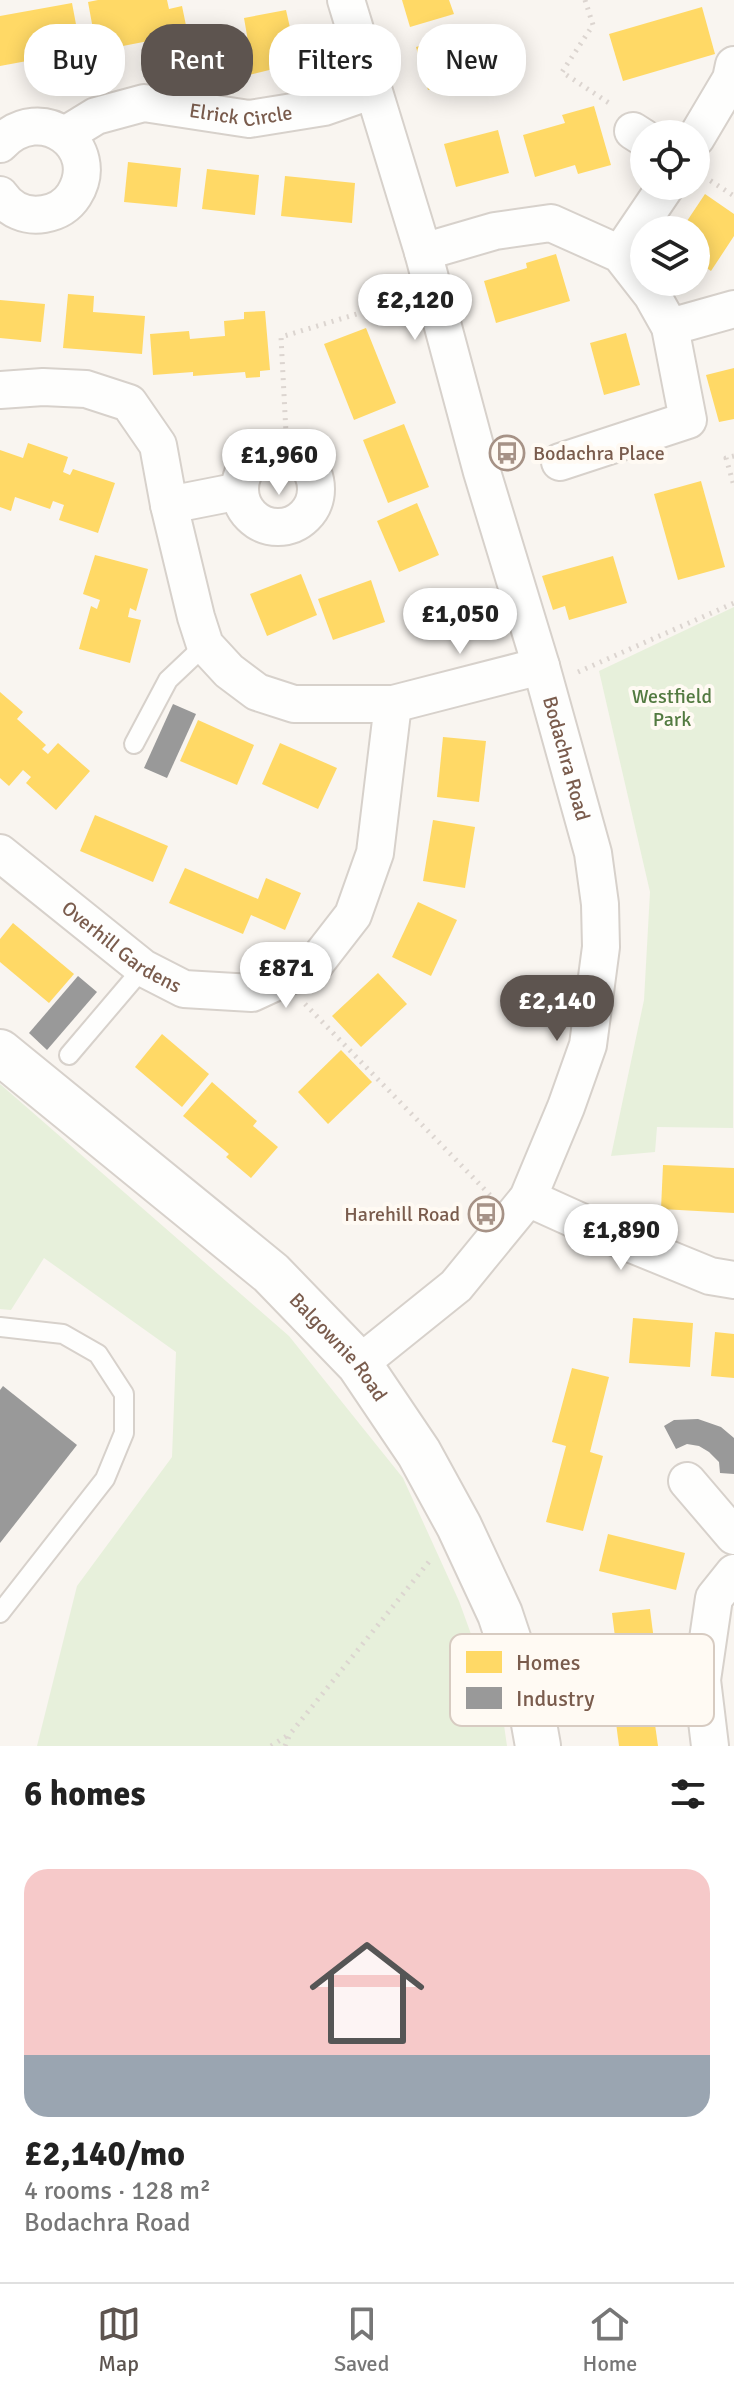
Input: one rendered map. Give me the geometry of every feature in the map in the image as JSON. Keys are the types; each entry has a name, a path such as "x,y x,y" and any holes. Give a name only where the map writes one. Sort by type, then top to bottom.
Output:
{"street":[{"name":"Bodachra Road","path":"346,0 353,24"},
{"path":"707,120 731,79 734,65"},
{"name":"Elrick Circle","path":"65,135 96,116 144,103 249,119 324,107 356,96"},
{"name":"Bodachra Road","path":"359,1364 456,1286 520,1208 566,1107 588,1045 601,947 600,904 593,853 482,472 423,252 375,96"},
{"path":"0,144 18,129 30,126 54,129 65,135 79,155 81,167 81,179 70,201 49,214 37,215 14,209 0,195"},
{"path":"620,254 657,200"},
{"path":"423,252 495,231 551,223 620,254 652,295 670,327 688,420 560,462"},
{"path":"670,327 734,309"},
{"path":"0,390 43,387 86,389 129,403 158,445 169,505 205,645 229,671 257,692 294,704 393,704 541,666"},
{"path":"273,451 300,457 310,467 316,480 312,508 303,519 291,526 262,524 243,505 240,491 242,476 249,464 259,455 273,451"},
{"path":"169,505 240,491"},
{"name":"Overhill Gardens","path":"0,853 143,968 184,989 252,993 315,964 353,915 375,853 393,704"},
{"name":"Balgownie Road","path":"0,1052 271,1273 359,1364 419,1453 459,1526 507,1634"},
{"path":"520,1208 612,1236 710,1276 734,1280"},
{"path":"687,1481 734,1536"},
{"path":"709,1634 714,1598 734,1573"},
{"name":"Balgownie Road","path":"534,1726 538,1746"},
{"path":"708,1726 710,1746"}],"lane":[{"path":"134,744 168,680 205,645"},
{"path":"69,1055 143,968"},
{"path":"0,1327 63,1334 98,1354 124,1394 124,1433 105,1479 0,1613"}],"path":[{"path":"585,0 593,25 562,72 627,115 630,120"},
{"path":"710,181 734,196"},
{"path":"287,452 281,337 433,291"},
{"path":"734,456 726,458 734,486"},
{"path":"541,666 577,673 734,603"},
{"path":"281,979 520,1208"},
{"path":"285,1746 290,1734 434,1556"},
{"path":"271,1746 290,1734"}],"green space":[{"name":"Westfield Park","path":"734,607 733,1128 657,1127 655,1152 611,1156 644,1000 650,892 599,671"},
{"path":"0,1084 289,1336 403,1478 471,1634 450,1634 450,1726 504,1726 507,1746 37,1746 77,1586 172,1457 176,1352 44,1258 11,1310 0,1309"}],"building: Homes":[{"path":"167,0 169,9 182,6 186,24 141,24 141,42 125,46 125,24 92,24 88,2"},
{"path":"402,0 449,0 454,14 410,27"},
{"path":"72,3 76,24 24,24 24,62 0,66 0,16"},
{"path":"702,7 715,54 623,81 609,34"},
{"path":"286,10 289,24 269,24 269,70 253,74 253,24 245,24 244,18"},
{"path":"594,106 611,165 578,174 575,165 535,177 523,135 565,123 562,115"},
{"path":"498,130 509,173 456,187 444,144"},
{"path":"128,162 181,168 177,207 124,202"},
{"path":"207,169 259,175 255,215 202,209"},
{"path":"285,176 355,183 352,223 281,216"},
{"path":"710,197 734,214 734,236 711,271 710,216 690,216 701,200 710,200"},
{"path":"556,254 570,301 496,323 484,281 527,268 526,263"},
{"path":"68,294 94,296 93,312 145,316 142,354 63,348"},
{"path":"0,300 45,304 41,342 0,338"},
{"path":"265,311 270,370 260,371 260,377 246,378 245,372 153,375 150,334 189,331 190,339 225,336 224,321 244,319 244,312"},
{"path":"366,328 396,403 354,420 324,344"},
{"path":"626,333 640,385 604,395 590,343"},
{"path":"734,368 734,419 719,422 706,375"},
{"path":"404,424 429,487 388,503 363,440"},
{"path":"28,443 68,457 63,472 70,475 73,469 115,483 98,533 59,520 64,505 53,501 50,509 15,497 11,511 0,507 0,450 23,458"},
{"path":"701,481 725,567 678,580 654,494"},
{"path":"417,503 439,555 399,572 377,521"},
{"path":"95,555 148,569 136,611 130,608 128,617 141,620 130,663 79,649 91,606 97,609 100,600 83,594"},
{"path":"613,556 627,603 569,620 565,606 553,610 542,576"},
{"path":"301,574 317,615 267,636 250,594"},
{"path":"371,580 385,622 333,640 318,599"},
{"path":"0,692 23,712 17,719 46,745 42,749 48,754 58,743 90,771 56,810 26,783 31,777 23,770 9,786 0,778"},
{"path":"198,720 254,745 237,785 180,761"},
{"path":"443,737 486,741 479,802 437,797"},
{"path":"280,743 337,768 318,809 262,784"},
{"path":"95,815 168,846 153,882 80,851"},
{"path":"433,820 475,827 465,888 423,881"},
{"path":"185,868 258,899 266,878 301,893 285,930 251,915 243,934 169,903"},
{"path":"418,902 457,920 431,976 392,957"},
{"path":"13,923 74,974 49,1003 0,962 0,939"},
{"path":"378,973 407,1004 361,1047 332,1016"},
{"path":"162,1034 209,1074 182,1107 135,1067"},
{"path":"341,1050 372,1082 328,1124 298,1092"},
{"path":"212,1082 257,1121 253,1126 278,1147 251,1178 226,1157 229,1154 183,1116"},
{"path":"663,1165 734,1168 734,1213 661,1209"},
{"path":"633,1318 693,1323 690,1367 629,1363"},
{"path":"715,1332 734,1334 734,1378 711,1376"},
{"path":"572,1368 609,1377 590,1452 603,1456 583,1531 546,1522 566,1446 552,1442"},
{"path":"608,1534 685,1553 676,1590 599,1571"},
{"path":"650,1609 653,1634 615,1634 612,1613"},
{"path":"616,1726 655,1726 658,1746 619,1746"}],"building: Industry":[{"path":"173,704 196,714 167,778 144,768"},
{"path":"78,976 97,992 47,1050 29,1033"},
{"path":"3,1386 77,1445 0,1543 0,1390"},
{"path":"698,1419 721,1427 734,1438 734,1474 720,1473 719,1462 699,1446 687,1444 676,1449 664,1426 674,1420"}],"place":[{"name":"Bodachra Place","path":"507,453"},
{"name":"Harehill Road","path":"486,1214"}]}
